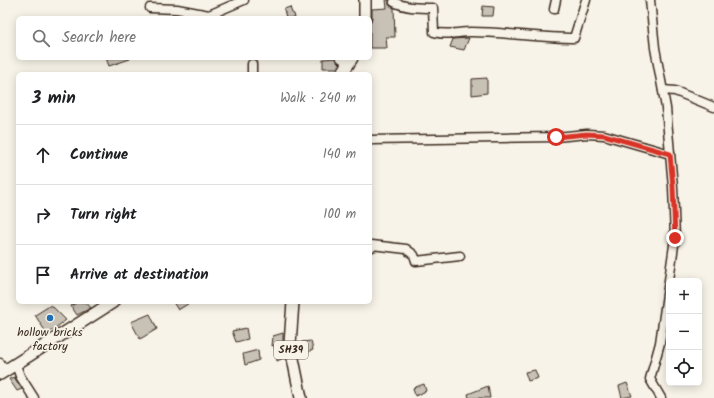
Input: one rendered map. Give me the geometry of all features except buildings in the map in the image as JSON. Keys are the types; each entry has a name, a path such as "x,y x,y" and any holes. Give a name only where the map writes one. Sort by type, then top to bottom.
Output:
{"main road":[{"path":"365,0 365,16"},
{"path":"343,72 347,60"},
{"path":"1,370 16,365 108,304"},
{"name":"SH39","path":"293,304 290,344 301,398"}],"street":[{"path":"150,8 177,9 209,15 244,0"},
{"path":"554,9 556,0"},
{"path":"394,2 414,8 433,8 434,32 441,35 470,32 514,34 549,38 574,38 586,0"},
{"path":"650,0 655,48 663,90 670,154 675,238 660,343 650,379 661,398"},
{"path":"252,64 252,72"},
{"path":"663,90 674,91 714,107"},
{"path":"372,140 556,137 587,134 604,135 670,154"},
{"path":"372,245 406,249 414,255 416,261 460,256"},
{"path":"16,365 20,376 34,398"}],"place":[{"name":"hollow bricks factory","path":"50,318"}],"route":[{"path":"556,137 587,134 604,135 670,154 675,238"}]}
